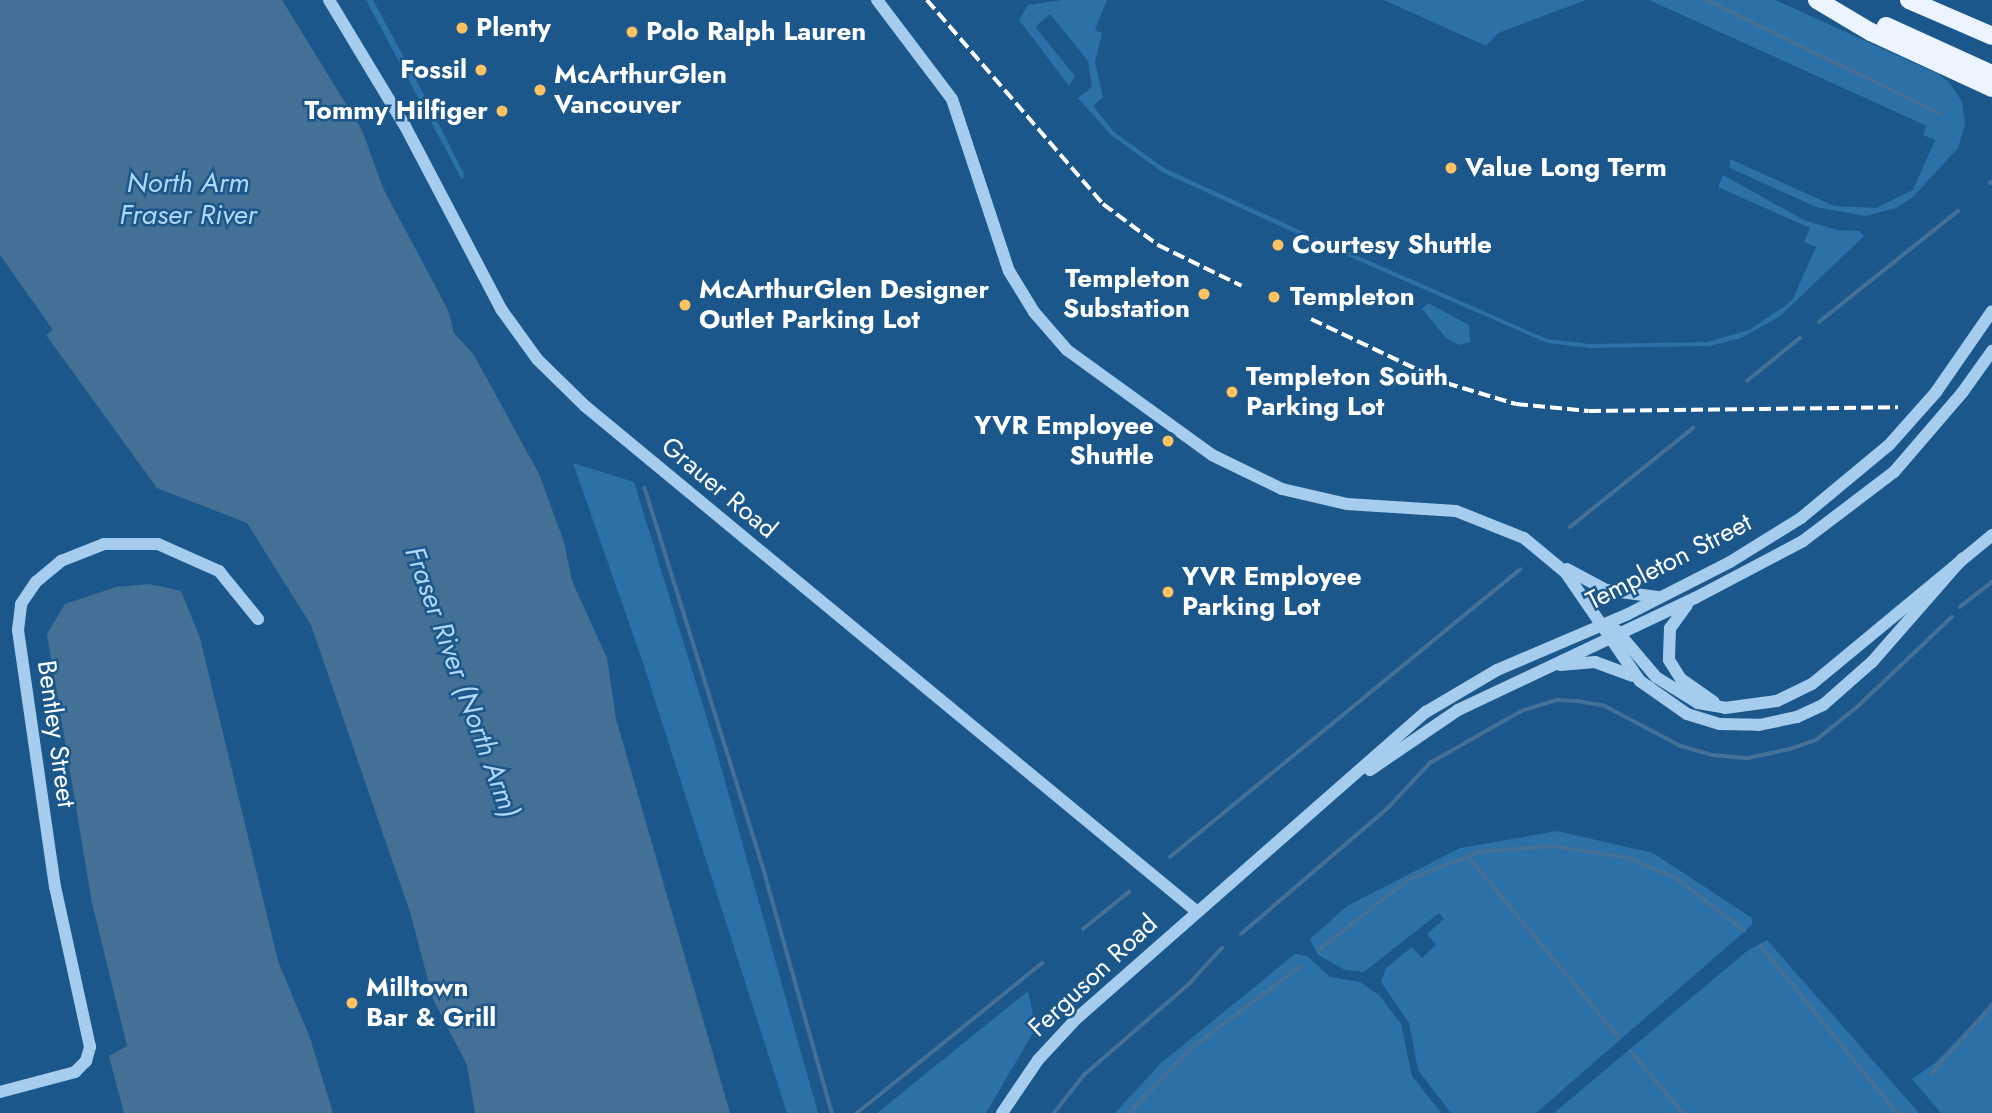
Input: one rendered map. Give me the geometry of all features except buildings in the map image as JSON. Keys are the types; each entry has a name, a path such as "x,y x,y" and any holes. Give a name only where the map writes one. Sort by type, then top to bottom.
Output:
{"main road":[{"path":"1817,0 1871,32 1992,88"},
{"path":"1825,0 1992,74"},
{"path":"1909,0 1992,36"},
{"path":"1940,0 1992,28"}],"street":[{"name":"Grauer Road","path":"330,0 405,127 501,309 537,359 595,414 1196,911"},
{"path":"877,0 952,99 1009,271 1045,326 1081,362 1212,455 1282,489 1347,504 1456,511 1510,530 1596,587 1660,597"},
{"name":"Templeton Street","path":"1196,911 1324,804 1426,712 1497,670 1660,597 1773,536 1866,466 1936,392 1992,311"},
{"name":"Templeton Street","path":"1324,804 1449,716 1526,676 1695,598 1803,541 1884,480 1962,393 1992,351"},
{"path":"1603,624 1621,632 1644,665 1669,688 1707,705 1742,707 1777,701 1812,684 1992,535"},
{"name":"Bentley Street","path":"0,1092 75,1072 86,1061 90,1047 53,874 18,630 21,604 36,582 61,561 104,544 158,544 219,571 258,619"},
{"path":"1550,557 1603,624 1608,638 1640,681"},
{"path":"1526,676 1570,662 1595,662 1640,681 1677,708 1720,724 1759,725 1797,717 1835,697 1858,676 1963,558"},
{"path":"1695,598 1670,628 1667,647 1672,668 1707,698 1742,707"},
{"name":"Ferguson Road","path":"1002,1113 1038,1060 1068,1026 1196,911"}],"shaded area":[{"path":"366,0 373,0 421,89 464,174 462,180"},
{"path":"1062,0 1107,0 1095,30 1102,33 1095,62 1103,97 1093,106 1114,132 1164,168 1308,234 1306,238 1162,172 1111,135 1078,98 1092,87 1088,61 1050,14 1035,27 1075,76 1069,86 1019,20 1028,5"},
{"path":"1384,0 1586,0 1498,33 1486,46"},
{"path":"1649,0 1775,0 1936,73 1949,82 1962,102 1965,124 1958,148 1913,197 1896,208 1865,216 1816,207 1730,168 1730,159 1834,206 1876,208 1913,190 1935,140 1923,135 1927,126"},
{"path":"1723,175 1804,220 1837,230 1859,231 1864,236 1779,317 1741,338 1709,346 1590,348 1547,343 1313,241 1315,237 1547,339 1590,344 1708,342 1749,330 1793,299 1816,247 1804,242 1810,228 1718,187"},
{"path":"1428,303 1469,325 1470,342 1459,345 1446,338 1422,309"},
{"path":"573,463 634,482 712,735 818,1113 787,1113 643,663"},
{"path":"1557,831 1653,853 1752,918 1752,925 1536,1113 1451,1113 1418,1070 1409,1023 1381,982 1386,968 1412,947 1422,958 1436,945 1427,934 1444,919 1439,913 1364,972 1345,970 1318,955 1310,939 1347,906 1460,848"},
{"path":"1767,940 1919,1113 1554,1113 1747,951"},
{"path":"1295,954 1307,956 1330,977 1360,982 1380,996 1401,1024 1412,1076 1441,1113 1115,1113 1161,1063"},
{"path":"1028,991 1036,1028 986,1113 877,1113"},
{"path":"1992,1004 1992,1113 1941,1113 1912,1079 1935,1063"}],"water":[{"name":"North Arm Fraser River","path":"0,0 282,0 362,130 383,188 448,310 454,333 474,355 539,474 564,542 572,581 607,658 616,719 730,1113 475,1113 467,1065 433,999 410,912 311,625 247,523 157,488 46,335 53,330 0,255"},
{"path":"149,584 181,591 200,638 278,961 310,1038 333,1113 124,1113 109,1056 127,1046 92,903 47,634 65,604 116,587"}],"waterway":[{"path":"1707,0 1939,113"},
{"path":"1819,322 1958,211"},
{"path":"1747,381 1800,338"},
{"path":"1570,527 1693,428"},
{"path":"645,488 765,874 832,1113"},
{"path":"1170,857 1520,569"},
{"path":"1960,607 1992,582"},
{"path":"1241,934 1388,808 1430,763 1521,711 1557,700 1578,701 1605,706 1681,746 1712,755 1748,758 1790,749 1816,740 1856,708 1952,617"},
{"path":"1319,950 1408,880 1479,852 1553,846 1630,858 1676,878 1744,930"},
{"path":"1468,856 1619,1037"},
{"path":"1083,929 1129,892"},
{"path":"1761,946 1897,1113"},
{"path":"1054,1113 1084,1075 1188,985 1222,948"},
{"path":"857,1113 1042,963"},
{"path":"1129,1113 1192,1048 1299,967"},
{"path":"1931,1074 1992,1005"},
{"path":"1631,1051 1683,1113"}],"railway":[{"path":"927,0 1103,204 1158,245 1242,286"},
{"path":"1311,319 1446,383 1516,404 1589,411 1898,407"}],"place":[{"name":"Plenty","path":"462,28"},
{"name":"Polo Ralph Lauren","path":"632,32"},
{"name":"Fossil","path":"481,70"},
{"name":"McArthurGlen Vancouver","path":"540,90"},
{"name":"Tommy Hilfiger","path":"502,111"},
{"name":"Value Long Term","path":"1451,168"},
{"name":"Courtesy Shuttle","path":"1278,245"},
{"name":"Templeton Substation","path":"1204,294"},
{"name":"Templeton","path":"1274,297"},
{"name":"McArthurGlen Designer Outlet Parking Lot","path":"685,305"},
{"name":"Templeton South Parking Lot","path":"1232,392"},
{"name":"YVR Employee Shuttle","path":"1168,441"},
{"name":"YVR Employee Parking Lot","path":"1168,592"},
{"name":"Milltown Bar & Grill","path":"352,1003"}],"water label":[{"name":"Fraser River (North Arm)","path":"462,682"}]}
